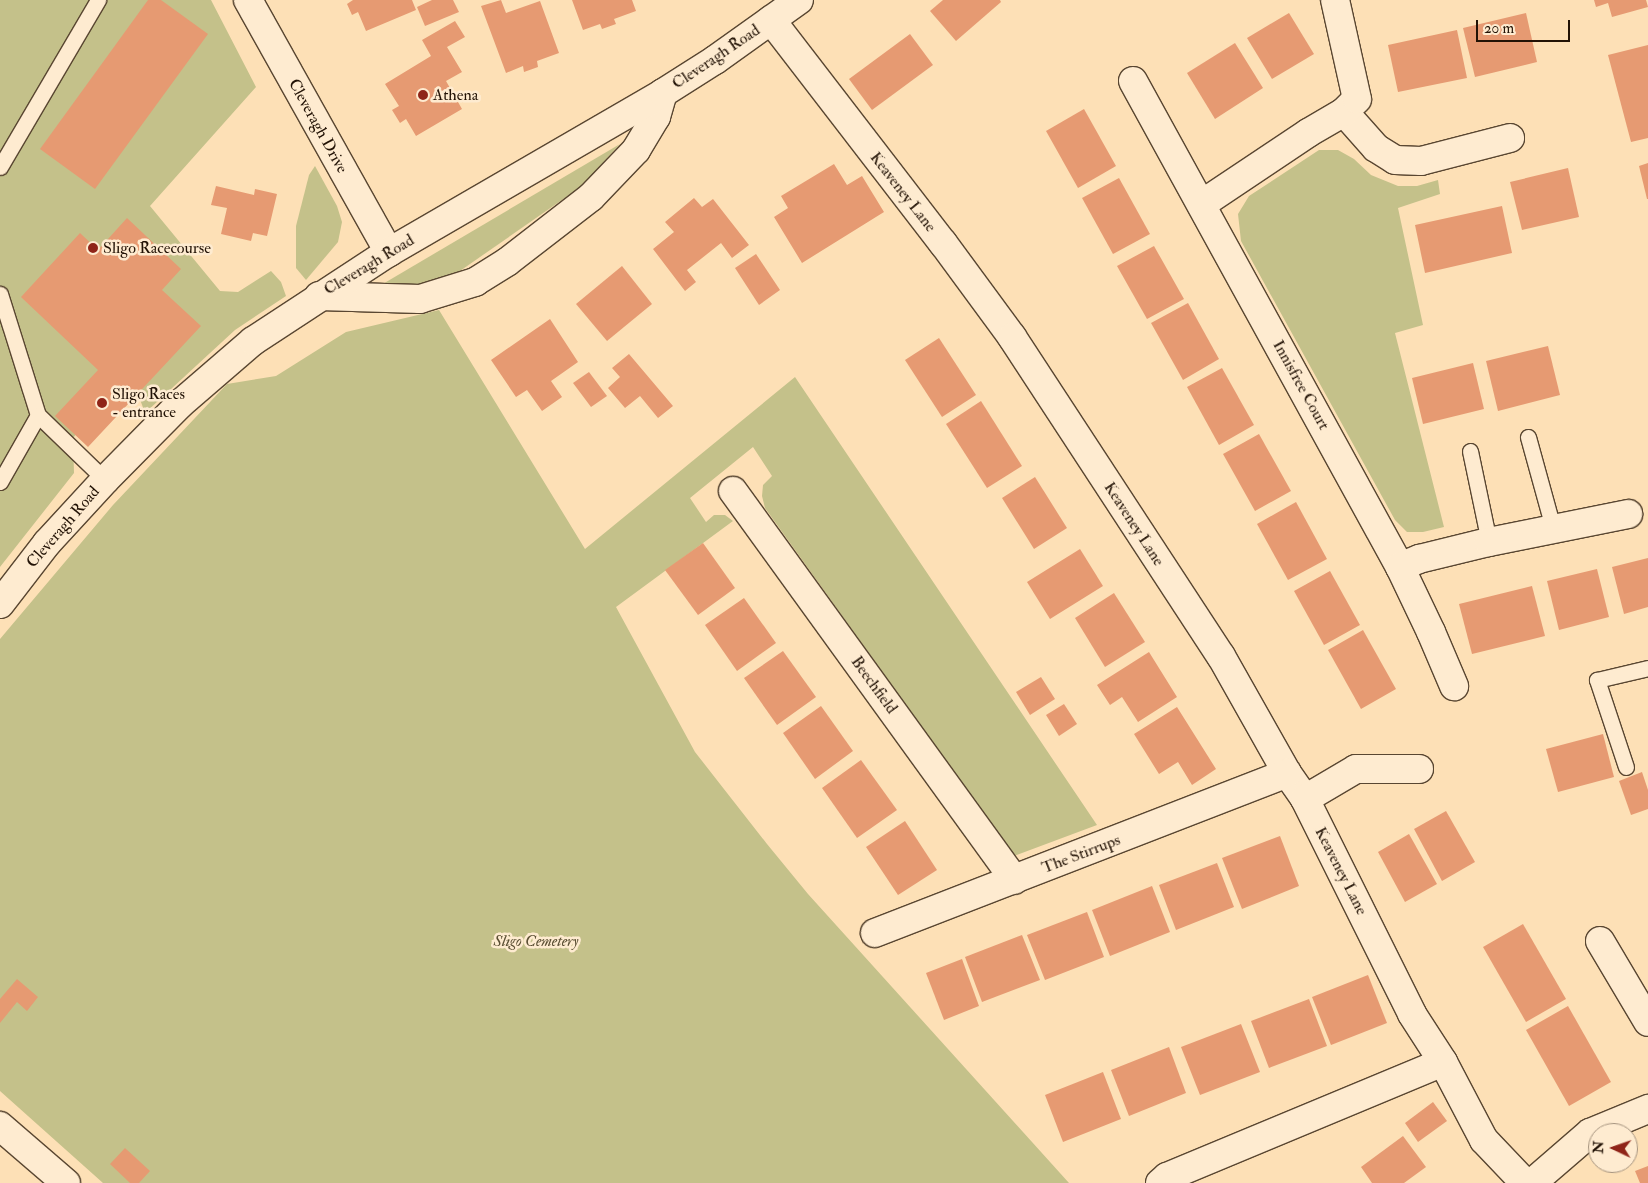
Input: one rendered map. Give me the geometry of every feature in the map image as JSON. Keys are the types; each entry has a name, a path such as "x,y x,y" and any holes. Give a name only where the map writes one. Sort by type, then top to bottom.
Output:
{"street":[{"name":"Cleveragh Drive","path":"248,0 389,252"},
{"name":"Cleveragh Road","path":"0,604 47,543 105,480 180,404 253,341 319,296 389,252 663,93 715,60 799,0"},
{"path":"1202,204 1308,133 1344,112 1357,99 1335,0"},
{"name":"Keaveney Lane","path":"770,20 943,243 1012,337 1221,656 1287,773 1305,799 1412,1014 1443,1062 1484,1140 1525,1183"},
{"name":"Innisfree Court","path":"1133,81 1400,567 1432,632 1454,686"},
{"path":"319,296 420,299 475,282 507,262 591,197 636,150 656,117 663,93"},
{"path":"1344,112 1376,148 1394,160 1421,161 1510,138"},
{"name":"Beechfield","path":"733,492 1015,880"},
{"path":"1400,567 1419,559 1489,542 1628,514"},
{"path":"1305,799 1356,769 1418,769"},
{"name":"The Stirrups","path":"875,933 1287,773"},
{"path":"1600,941 1648,1022"},
{"path":"1160,1183 1167,1177 1443,1062"},
{"path":"1532,1183 1590,1134 1648,1108"},
{"path":"0,1126 57,1180"}],"lane":[{"path":"0,167 98,0"},
{"path":"0,294 38,415 105,480"},
{"path":"0,482 38,415"},
{"path":"1528,436 1553,528"},
{"path":"1470,451 1489,542"},
{"path":"1626,767 1597,680 1648,668"}],"green space":[{"name":"Sligo Racecourse","path":"0,0 211,0 256,87 150,206 220,291 238,292 271,271 281,282 286,296 235,330 145,413 138,394 118,384 73,438 74,473 0,567"},
{"path":"620,144 582,186 447,280 421,289 376,288"},
{"path":"1319,150 1338,150 1354,159 1371,175 1398,186 1417,186 1438,180 1440,194 1398,208 1423,325 1395,333 1444,527 1423,532 1407,532 1395,520 1241,241 1238,214 1249,196"},
{"path":"315,166 337,206 342,222 338,242 306,280 296,268 296,226 309,175"},
{"name":"Sligo Cemetery","path":"439,310 585,549 795,377 1097,825 1014,856 765,508 762,496 763,485 772,476 753,447 690,498 706,522 714,515 725,515 733,521 616,607 695,752 767,844 808,894 1069,1183 103,1183 0,1091 0,639 113,505 227,384 276,376 346,332"}],"building":[{"path":"148,0 161,0 208,34 95,189 40,149"},
{"path":"353,0 412,0 416,10 366,31 358,12 352,15 347,4"},
{"path":"432,0 453,0 459,12 425,26 417,7"},
{"path":"501,0 506,13 540,1 559,53 537,61 538,67 524,72 523,66 506,73 481,6"},
{"path":"572,0 632,0 636,11 614,19 616,24 602,29 600,24 583,30"},
{"path":"943,0 1000,0 1001,2 956,41 930,11"},
{"path":"1594,0 1646,0 1648,7 1612,17 1608,3 1596,7"},
{"path":"1289,13 1314,54 1272,79 1247,38"},
{"path":"1526,13 1537,62 1475,77 1463,28"},
{"name":"Athena","path":"455,21 465,37 447,47 462,72 446,81 462,109 416,136 406,119 400,123 392,110 399,106 385,84 431,56 422,40"},
{"path":"1457,30 1467,78 1398,92 1388,45"},
{"path":"910,34 933,65 872,110 849,79"},
{"path":"1235,43 1263,88 1215,119 1187,73"},
{"path":"1648,45 1648,138 1631,142 1608,55"},
{"path":"1084,109 1116,166 1078,188 1046,131"},
{"path":"1648,163 1648,199 1647,199 1639,166"},
{"path":"834,164 847,185 862,176 884,212 802,263 774,217 788,208 781,196"},
{"path":"1568,168 1579,217 1522,230 1510,182"},
{"path":"1119,178 1150,234 1113,254 1082,198"},
{"path":"216,186 254,195 255,189 277,194 267,236 253,233 251,241 221,234 227,208 211,205"},
{"path":"694,198 702,207 713,199 749,245 732,258 721,243 687,270 696,282 685,291 653,249 674,232 665,222"},
{"path":"1502,206 1512,253 1425,273 1415,225"},
{"path":"127,218 181,269 162,290 201,326 88,447 55,416 98,370 21,297 80,233 98,250"},
{"path":"1154,246 1184,299 1147,319 1117,266"},
{"path":"756,254 780,290 759,305 735,268"},
{"path":"622,266 652,304 607,341 576,304"},
{"path":"1188,303 1219,359 1183,380 1151,323"},
{"path":"550,319 578,362 551,381 562,397 542,411 527,390 516,397 491,360"},
{"path":"939,338 976,395 942,417 905,360"},
{"path":"1548,346 1560,395 1498,411 1486,361"},
{"path":"629,354 673,406 658,418 640,396 625,408 608,388 620,377 612,368"},
{"path":"1473,363 1484,409 1423,424 1412,378"},
{"path":"1222,368 1254,425 1219,445 1187,387"},
{"path":"589,372 607,396 591,407 573,383"},
{"path":"981,401 1022,466 987,488 946,424"},
{"path":"1259,434 1291,491 1255,511 1223,454"},
{"path":"1035,477 1067,528 1034,549 1002,498"},
{"path":"1296,502 1327,559 1288,580 1257,524"},
{"path":"703,543 735,588 698,615 665,570"},
{"path":"1080,549 1103,586 1050,619 1027,582"},
{"path":"1648,558 1648,607 1624,614 1612,567"},
{"path":"1597,569 1609,617 1559,630 1547,581"},
{"path":"1330,571 1360,625 1324,645 1294,591"},
{"path":"1532,586 1545,636 1472,654 1459,604"},
{"path":"1114,593 1145,642 1105,667 1075,618"},
{"path":"744,598 776,643 737,671 705,625"},
{"path":"1363,630 1396,689 1361,709 1328,650"},
{"path":"783,651 816,697 777,725 744,678"},
{"path":"1149,652 1177,697 1138,722 1122,697 1110,705 1097,685"},
{"path":"1041,677 1055,699 1030,715 1016,692"},
{"path":"1064,704 1077,724 1059,736 1046,715"},
{"path":"821,706 853,751 815,779 783,733"},
{"path":"1177,707 1216,769 1192,785 1178,762 1159,774 1134,734"},
{"path":"1603,734 1614,777 1558,792 1546,749"},
{"path":"861,760 897,810 857,838 822,788"},
{"path":"1642,772 1648,790 1648,809 1631,815 1619,781"},
{"path":"1446,811 1475,862 1442,881 1414,829"},
{"path":"905,821 937,870 898,895 866,847"},
{"path":"1409,834 1437,884 1405,902 1378,852"},
{"path":"1280,836 1299,886 1242,909 1222,858"},
{"path":"1217,863 1234,907 1176,930 1159,885"},
{"path":"1152,886 1170,932 1110,956 1092,910"},
{"path":"1087,912 1104,957 1045,980 1027,935"},
{"path":"1523,924 1566,999 1526,1022 1483,947"},
{"path":"1022,935 1040,980 982,1002 965,957"},
{"path":"962,959 979,1006 944,1020 926,973"},
{"path":"1368,975 1387,1023 1331,1045 1312,997"},
{"path":"17,979 38,997 27,1011 17,1002 0,1023 0,999"},
{"path":"1309,999 1327,1046 1269,1068 1251,1021"},
{"path":"1568,1006 1611,1082 1569,1106 1526,1030"},
{"path":"1241,1024 1260,1072 1200,1095 1181,1047"},
{"path":"1169,1047 1186,1093 1129,1116 1111,1070"},
{"path":"1103,1072 1121,1119 1063,1142 1045,1095"},
{"path":"1433,1102 1447,1121 1418,1142 1405,1123"},
{"path":"1403,1136 1426,1167 1404,1183 1372,1183 1361,1167"},
{"path":"125,1148 150,1171 139,1183 130,1183 110,1164"},
{"path":"1648,1166 1648,1183 1640,1183 1636,1173 1638,1173 1638,1170"}],"place":[{"name":"Athena","path":"423,95"},
{"name":"Sligo Racecourse","path":"93,248"},
{"name":"Sligo Races - entrance","path":"102,403"}]}
